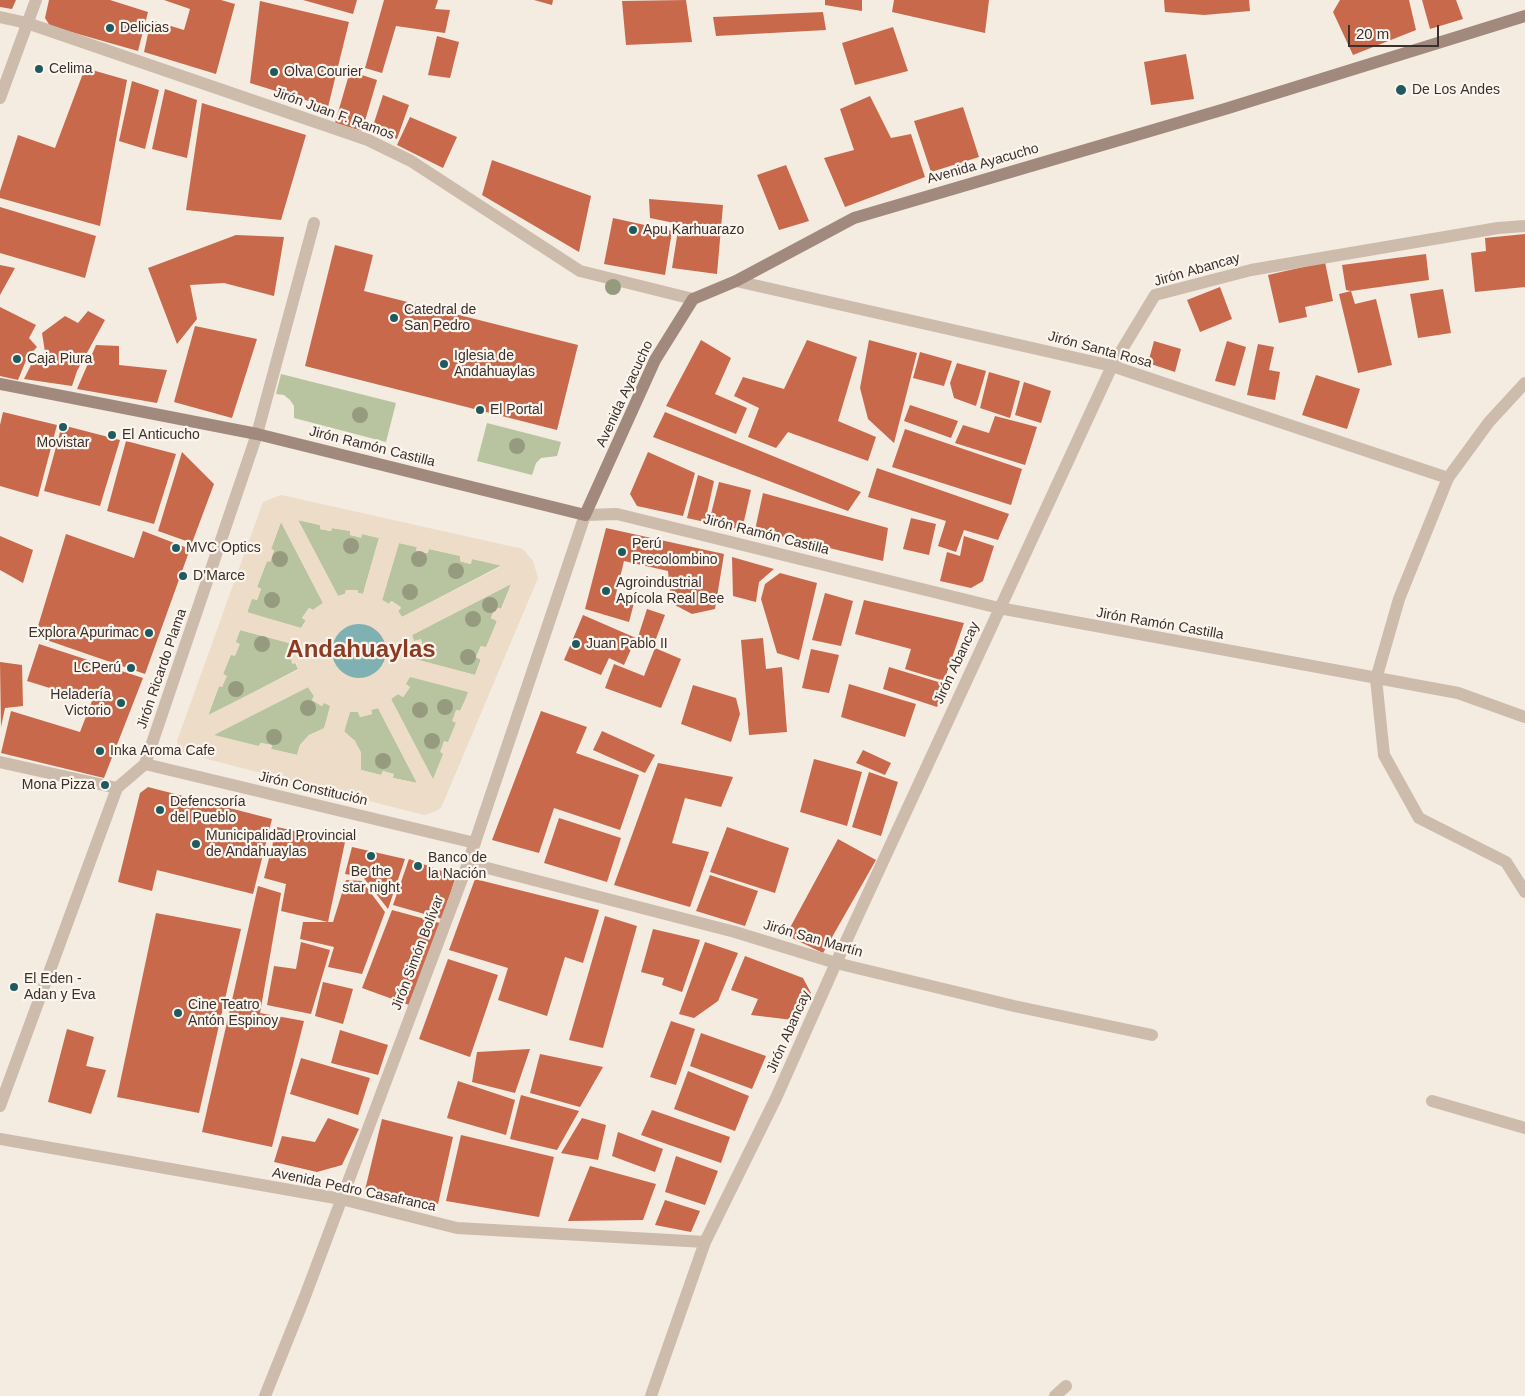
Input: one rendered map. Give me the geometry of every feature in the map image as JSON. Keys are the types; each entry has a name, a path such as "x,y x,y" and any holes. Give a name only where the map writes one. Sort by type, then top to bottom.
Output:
{"street":[{"path":"0,98 36,0"},
{"name":"Avenida Ayacucho","path":"585,515 655,360 692,299 736,282 854,218 1225,109 1525,16"},
{"name":"Jirón Juan F. Ramos","path":"0,17 28,23 368,140 411,161 580,271 692,299"},
{"name":"Jirón Ricardo Plama","path":"145,764 257,434 314,223"},
{"name":"Jirón Abancay","path":"651,1396 705,1242 776,1098 836,963 1112,366 1155,295 1250,270 1498,228 1525,226"},
{"name":"Jirón Santa Rosa","path":"736,282 1112,366 1448,478"},
{"path":"1525,383 1489,422 1448,478 1399,600 1376,679 1384,755 1419,818 1506,862 1525,892"},
{"name":"Jirón Ramón Castilla","path":"0,384 257,434 585,515 617,514 1000,608 1458,693 1525,717"},
{"name":"Jirón Simón Bolívar","path":"265,1396 468,863 585,515"},
{"path":"0,762 117,788"},
{"path":"0,1106 117,788 145,764"},
{"name":"Jirón Constitución","path":"145,764 475,843"},
{"name":"Jirón San Martín","path":"468,863 735,932 836,963 1014,1006 1152,1036"},
{"path":"1432,1101 1525,1128"},
{"name":"Avenida Pedro Casafranca","path":"0,1140 341,1200 457,1228 705,1242"},
{"path":"1055,1396 1066,1386"}],"green space":[{"path":"281,374 396,403 386,442 294,418 294,406 290,400 284,395 276,394"},
{"path":"487,423 561,442 557,456 541,458 536,463 532,475 477,461"},
{"path":"298,520 320,525 320,529 331,531 332,528 351,531 350,535 361,537 362,534 379,538 363,594 358,593 358,590 346,590 345,594 338,596"},
{"path":"281,522 323,603 313,610 309,608 302,618 306,620 301,628 247,613 252,598 257,600 261,589 257,587 267,561 270,561 274,551 271,549"},
{"path":"399,543 417,547 416,551 427,553 429,549 461,556 460,561 470,564 472,559 502,565 402,617 398,611 401,608 391,601 389,604 382,600"},
{"path":"511,584 501,609 495,607 491,618 497,621 486,648 481,646 476,657 481,659 475,675 414,659 415,653 424,650 421,640 414,641 412,635"},
{"path":"240,630 297,645 296,652 291,653 298,669 208,716 219,686 222,687 226,676 223,674 231,654 235,655 239,645 235,643"},
{"path":"410,676 469,692 460,711 457,710 456,723 448,743 444,741 444,754 433,780 391,699 398,694 403,697 410,687 405,684"},
{"path":"308,687 314,696 312,700 322,706 324,702 331,706 324,729 309,735 300,745 297,755 271,749 272,745 261,743 259,747 213,735"},
{"path":"378,708 417,783 393,778 393,774 383,771 381,775 361,770 355,741 344,732 350,711 358,712 360,717 372,714 371,710"}],"shaded area":[{"path":"281,495 523,549 533,561 538,578 441,808 436,811 424,815 180,752 178,749 177,741 263,502","holes":["298,520 320,525 320,529 331,531 332,528 350,531 350,535 361,538 362,534 379,538 363,594 358,593 358,590 346,590 345,594 338,596","281,522 323,603 313,610 309,608 302,618 306,621 301,628 247,612 252,599 257,600 261,589 257,587 267,561 270,562 274,550 271,549","399,543 417,547 416,551 428,553 429,549 460,556 460,561 471,564 472,559 502,566 402,617 398,611 401,607 392,601 389,604 382,600","511,584 502,609 496,607 491,618 497,621 486,647 481,646 476,657 481,660 475,675 415,659 415,653 424,651 421,639 414,641 412,635","240,630 297,645 296,652 290,653 292,664 297,663 298,670 208,715 219,686 222,687 227,676 223,674 231,655 235,656 240,644 236,642","410,677 468,692 461,711 456,710 452,721 456,723 448,742 444,741 440,752 443,754 433,779 391,699 398,694 403,697 410,687 406,684","308,687 314,696 312,700 322,706 324,703 330,706 324,728 309,735 300,745 297,755 271,749 272,745 260,743 259,746 214,735","378,708 417,783 393,778 394,774 383,771 381,775 361,770 361,752 355,741 344,731 350,712 358,712 360,717 372,714 371,710"]}],"water":[{"path":"354,624 364,624 374,628 382,636 386,651 382,666 374,674 364,678 354,678 344,674 336,666 332,656 332,646 336,636 344,628"}],"building":[{"path":"0,0 16,0 12,9 0,7"},
{"path":"49,0 110,0 148,12 138,51 50,26 45,18"},
{"path":"164,0 221,0 235,4 216,74 144,52 151,20 184,30 190,9"},
{"path":"303,0 357,0 353,14"},
{"path":"384,0 438,0 435,9 450,10 445,33 396,26 382,73 365,68"},
{"path":"534,0 553,0 552,5"},
{"path":"686,0 692,42 626,45 622,1"},
{"path":"825,0 862,0 862,11 825,5"},
{"path":"894,0 989,0 985,33 892,12"},
{"path":"1164,0 1249,0 1250,11 1204,15 1165,12"},
{"path":"1340,0 1409,0 1416,30 1353,55 1333,12"},
{"path":"1422,0 1456,0 1463,19 1430,29"},
{"path":"260,1 349,22 328,107 250,83"},
{"path":"823,12 826,30 716,36 713,17"},
{"path":"893,27 908,71 855,85 842,43"},
{"path":"437,36 459,42 450,78 428,75"},
{"path":"1186,54 1194,99 1151,105 1144,62"},
{"path":"85,68 127,80 100,226 0,198 0,191 18,135 55,148"},
{"path":"350,71 377,80 362,131 335,123"},
{"path":"132,81 159,90 145,149 119,141"},
{"path":"165,89 197,100 187,158 152,149"},
{"path":"383,95 409,105 397,139 372,129"},
{"path":"870,96 891,138 911,134 925,177 845,207 824,158 854,150 840,109"},
{"path":"202,103 306,135 281,220 186,210"},
{"path":"963,107 979,157 931,172 914,121"},
{"path":"410,117 457,137 443,168 397,145"},
{"path":"492,160 591,196 579,252 482,195"},
{"path":"786,165 809,221 779,230 757,175"},
{"path":"649,199 723,205 717,274 672,268 679,224 650,218"},
{"path":"0,207 96,236 85,278 0,253"},
{"path":"613,218 672,231 665,275 604,264"},
{"path":"1525,234 1525,287 1475,292 1471,253 1486,251 1485,238"},
{"path":"236,235 284,237 274,296 224,283 190,285 197,319 177,344 148,268"},
{"name":"Catedral de San Pedro","path":"335,245 373,255 364,291 578,345 557,430 305,366"},
{"path":"1426,254 1429,280 1351,291 1346,290 1342,265"},
{"path":"1325,262 1333,301 1305,307 1307,317 1279,323 1268,275"},
{"path":"0,265 15,268 0,295"},
{"path":"1220,287 1232,319 1200,332 1187,300"},
{"path":"1443,289 1451,333 1418,338 1410,294"},
{"path":"1351,291 1355,304 1376,299 1392,365 1358,373 1339,294"},
{"path":"0,307 36,325 29,338 37,347 27,358 18,380 0,376"},
{"path":"88,311 105,320 77,371 72,386 24,379 34,359 45,352 42,333 65,316 78,323"},
{"path":"195,326 257,339 232,418 174,402"},
{"path":"701,340 731,358 715,394 747,408 736,434 666,406"},
{"path":"807,340 857,357 838,421 876,437 868,461 788,432 776,448 748,437 759,408 734,396 743,377 784,389"},
{"path":"869,340 917,353 894,443 868,419 860,388"},
{"path":"1154,341 1181,349 1175,372 1148,363"},
{"path":"1227,341 1246,347 1235,386 1215,381"},
{"path":"1258,344 1274,347 1269,370 1280,372 1275,400 1247,395"},
{"path":"96,345 119,346 119,365 167,370 157,403 77,389"},
{"path":"920,352 952,361 944,386 913,378"},
{"path":"957,363 986,371 976,406 954,398 950,383"},
{"path":"989,372 1020,381 1010,418 980,408"},
{"path":"1316,375 1360,389 1347,429 1302,415"},
{"path":"1024,382 1051,391 1041,423 1015,415"},
{"path":"910,405 958,421 951,438 904,421"},
{"path":"3,412 57,425 38,497 0,486 0,425"},
{"path":"665,412 861,492 848,511 653,437"},
{"path":"995,416 1037,427 1025,465 955,443 963,425 989,433"},
{"path":"62,425 120,440 100,506 44,491"},
{"path":"905,429 1022,469 1011,505 892,467"},
{"path":"126,441 176,454 154,524 107,511"},
{"path":"182,452 214,484 192,543 158,531"},
{"path":"648,452 695,473 683,516 637,506 630,494"},
{"path":"877,468 1009,514 998,540 964,530 956,552 938,546 946,521 868,497"},
{"path":"698,475 714,481 705,522 687,518"},
{"path":"719,482 751,490 742,530 709,522"},
{"path":"763,493 888,528 883,561 755,530"},
{"path":"911,518 936,524 929,555 903,549"},
{"path":"606,528 724,554 715,609 692,614 671,603 668,571 624,561 615,598 634,603 629,622 585,609"},
{"path":"143,531 190,549 145,674 35,636 66,534 134,558"},
{"path":"0,536 33,550 23,583 0,570"},
{"path":"964,536 994,546 983,581 971,588 940,581 947,552 960,556"},
{"path":"732,557 774,569 759,582 756,602 733,596"},
{"path":"780,573 817,583 799,660 777,653 761,599 765,584"},
{"path":"825,593 853,601 841,646 812,640"},
{"path":"864,600 964,623 944,681 905,669 911,649 855,634"},
{"path":"647,609 665,615 654,644 638,637"},
{"path":"583,615 636,638 624,665 609,658 601,675 564,660"},
{"path":"763,638 766,669 782,667 787,732 749,735 741,640"},
{"path":"39,644 143,678 104,778 1,753 11,711 80,732 92,701 27,681"},
{"path":"655,648 681,659 661,708 605,688 614,664 644,676"},
{"path":"811,649 839,655 829,693 802,688"},
{"path":"0,662 22,665 23,706 5,708 1,727"},
{"path":"889,667 945,684 937,707 883,689"},
{"path":"849,684 916,704 905,737 841,717"},
{"path":"693,685 736,698 740,714 731,742 681,724"},
{"path":"541,711 587,727 576,753 639,775 620,830 554,808 539,853 492,840"},
{"path":"602,731 655,755 645,773 593,750"},
{"path":"863,750 891,763 885,775 856,763"},
{"path":"814,759 862,772 847,826 800,812"},
{"path":"658,763 733,777 721,807 685,798 672,843 709,852 690,907 614,885"},
{"path":"869,772 898,782 881,836 852,827"},
{"name":"Municipalidad Provincial de Andahuaylas","path":"148,787 272,819 253,894 157,870 152,891 118,882 140,793"},
{"path":"559,818 621,838 607,882 544,863"},
{"path":"277,827 345,842 328,922 281,911 286,884 264,878"},
{"path":"727,827 789,848 775,893 710,872"},
{"path":"838,839 876,860 823,953 786,935"},
{"path":"352,847 405,859 388,909 363,877 345,874"},
{"path":"409,859 456,876 442,919 393,905"},
{"path":"710,875 758,891 745,926 696,911"},
{"path":"475,879 599,910 583,963 565,957 547,1016 498,1000 508,968 449,950"},
{"path":"346,880 362,881 385,912 362,974 328,967 334,947 300,939 303,922 333,922"},
{"path":"258,886 281,893 260,1013 304,1021 272,1147 202,1132"},
{"path":"392,910 440,923 409,1005 362,988"},
{"name":"Cine Teatro Antón Espinoy","path":"156,913 241,929 199,1113 117,1097"},
{"path":"605,916 637,926 603,1048 569,1040"},
{"path":"653,929 700,940 682,992 662,985 664,978 641,972"},
{"path":"301,942 330,950 311,1014 267,1005 274,966 296,969"},
{"path":"705,942 738,953 718,1001 694,1018 679,1014"},
{"path":"745,956 803,978 811,993 793,1020 751,1015 758,999 731,990"},
{"path":"448,959 498,975 470,1057 419,1039"},
{"path":"323,982 353,989 343,1024 315,1016"},
{"path":"671,1021 695,1029 676,1085 650,1077"},
{"path":"67,1029 94,1037 86,1066 106,1070 91,1114 48,1102"},
{"path":"340,1030 388,1045 378,1075 331,1063"},
{"path":"701,1033 766,1056 752,1089 690,1066"},
{"path":"530,1049 515,1093 472,1082 477,1052"},
{"path":"540,1054 603,1067 580,1107 530,1093"},
{"path":"301,1058 370,1078 358,1115 290,1094"},
{"path":"688,1071 749,1096 735,1131 674,1109"},
{"path":"458,1081 515,1100 506,1135 447,1118"},
{"path":"521,1095 579,1111 557,1150 510,1139"},
{"path":"652,1110 730,1137 721,1163 641,1135"},
{"path":"328,1118 359,1129 342,1165 317,1172 274,1162 282,1136 315,1142"},
{"path":"582,1118 606,1125 598,1160 561,1153"},
{"path":"382,1119 453,1137 438,1204 365,1190"},
{"path":"618,1132 663,1149 655,1172 612,1156"},
{"path":"461,1135 554,1157 539,1217 446,1201"},
{"path":"676,1156 718,1171 705,1205 665,1192"},
{"path":"590,1166 656,1184 643,1220 568,1221"},
{"path":"665,1200 700,1211 691,1232 655,1225"}],"place":[{"name":"Delicias","path":"110,28"},
{"name":"Celima","path":"39,69"},
{"name":"Olva Courier","path":"274,72"},
{"name":"De Los Andes","path":"1401,90"},
{"name":"Apu Karhuarazo","path":"633,230"},
{"name":"Catedral de San Pedro","path":"394,318"},
{"name":"Caja Piura","path":"17,359"},
{"name":"Iglesia de Andahuaylas","path":"444,364"},
{"name":"El Portal","path":"480,410"},
{"name":"Movistar","path":"63,427"},
{"name":"El Anticucho","path":"112,435"},
{"name":"MVC Optics","path":"176,548"},
{"name":"Perú Precolombino","path":"622,552"},
{"name":"D’Marce","path":"183,576"},
{"name":"Agroindustrial Apícola Real Bee","path":"606,591"},
{"name":"Explora Apurimac","path":"149,633"},
{"name":"Juan Pablo II","path":"576,644"},
{"name":"LCPerú","path":"131,668"},
{"name":"Heladería Victorio","path":"121,703"},
{"name":"Inka Aroma Cafe","path":"100,751"},
{"name":"Mona Pizza","path":"105,785"},
{"name":"Defencsoría del Pueblo","path":"160,810"},
{"name":"Municipalidad Provincial de Andahuaylas","path":"196,844"},
{"name":"Be the star night","path":"371,856"},
{"name":"Banco de la Nación","path":"418,866"},
{"name":"El Eden - Adan y Eva","path":"14,987"},
{"name":"Cine Teatro Antón Espinoy","path":"178,1013"}],"district":[{"name":"Andahuaylas","path":"361,650"}]}
